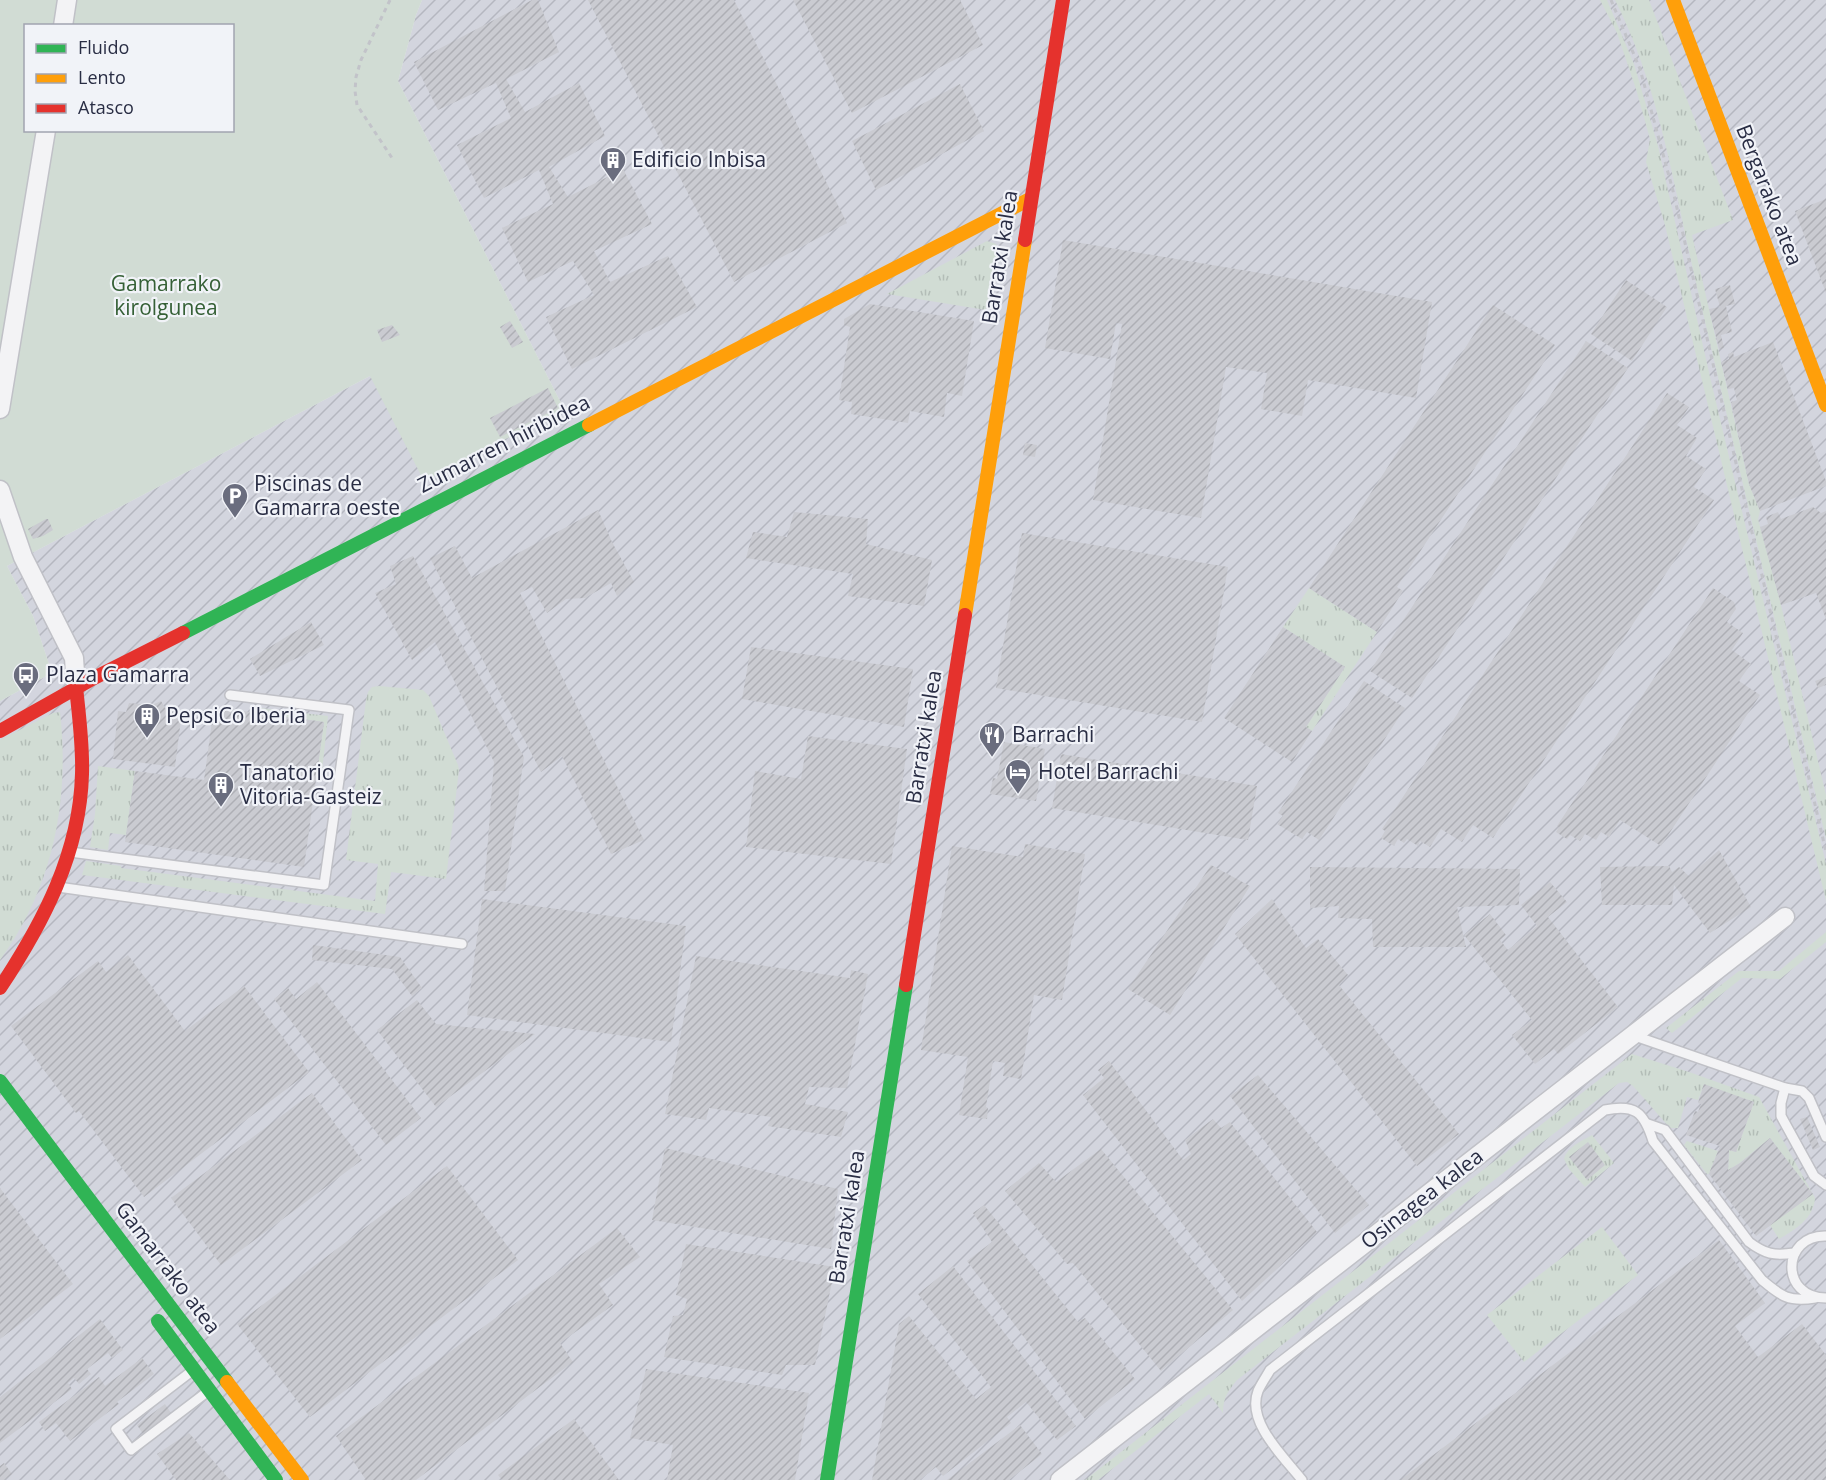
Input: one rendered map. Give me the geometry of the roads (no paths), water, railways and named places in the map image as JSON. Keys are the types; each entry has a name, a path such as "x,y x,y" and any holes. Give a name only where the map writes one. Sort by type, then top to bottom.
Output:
{"street":[{"path":"63,24 67,0"},
{"name":"Barratxi kalea","path":"827,1480 1063,0"},
{"name":"Bergarako atea","path":"1673,0 1826,405"},
{"path":"0,409 46,132"},
{"name":"Zumarren hiribidea","path":"0,731 33,714 76,687 1030,199"},
{"path":"0,490 23,557 74,658 82,776 78,816 70,852 58,887 34,937 0,988"},
{"name":"Osinagea kalea","path":"1060,1480 1785,917"},
{"name":"Gamarrako atea","path":"0,1081 302,1480"},
{"name":"Gamarrako atea","path":"152,1313 276,1480"}],"lane":[{"path":"70,852 324,885 349,710 230,695"},
{"path":"58,887 462,944"},
{"path":"1632,1035 1785,1088 1802,1091 1809,1098 1826,1137"},
{"path":"1785,1088 1781,1103 1781,1116 1814,1176 1826,1185"},
{"path":"1302,1480 1261,1426 1255,1410 1258,1391 1270,1370 1605,1110 1622,1107 1634,1110 1648,1124 1665,1130 1749,1242 1769,1254 1779,1256 1794,1253"},
{"path":"1648,1124 1653,1141 1762,1280 1782,1296 1797,1300 1826,1298"},
{"path":"1815,1298 1802,1292 1794,1281 1791,1267 1794,1253 1803,1242 1816,1236 1826,1236"},
{"path":"194,1369 116,1429 131,1450 210,1390"}],"place":[{"name":"Edificio Inbisa","path":"613,183"},
{"name":"Piscinas de Gamarra oeste","path":"235,519"},
{"name":"Plaza Gamarra","path":"26,698"},
{"name":"PepsiCo Iberia","path":"147,739"},
{"name":"Barrachi","path":"992,758"},
{"name":"Hotel Barrachi","path":"1018,795"},
{"name":"Tanatorio Vitoria-Gasteiz","path":"221,808"}],"park label":[{"name":"Gamarrako kirolgunea","path":"166,296"}]}
